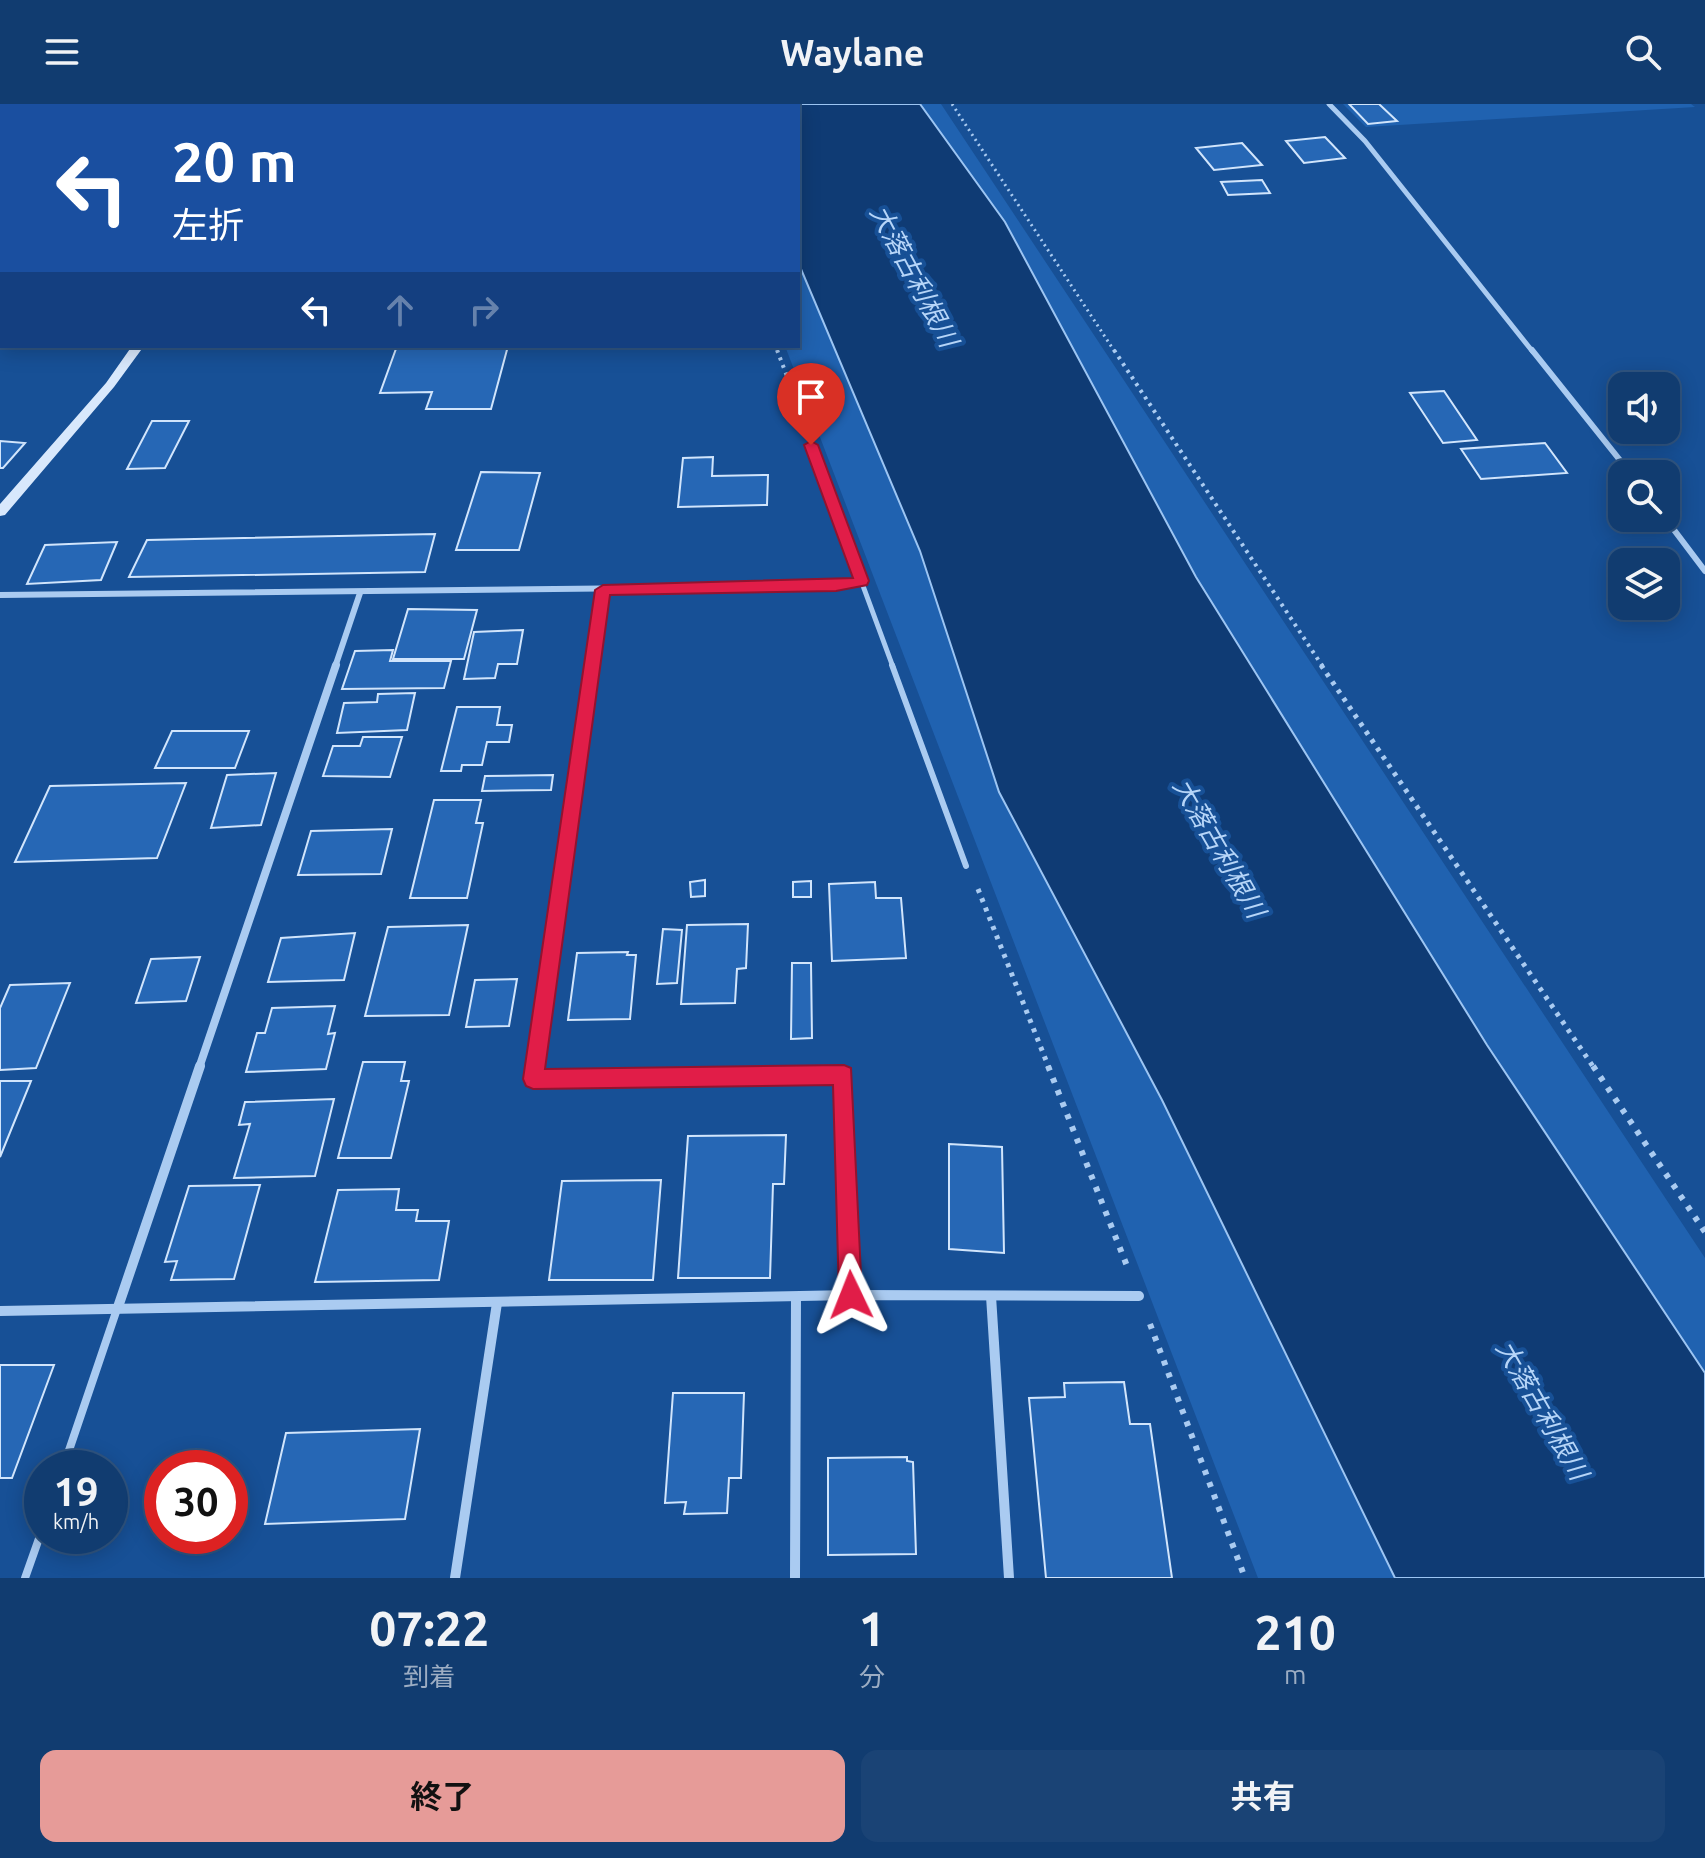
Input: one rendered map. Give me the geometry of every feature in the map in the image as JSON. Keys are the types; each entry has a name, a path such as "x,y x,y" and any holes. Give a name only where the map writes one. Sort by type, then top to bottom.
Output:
{"main road":[{"path":"0,512 110,385 137,348"}],"street":[{"path":"1329,104 1365,141 1620,460"},
{"path":"1676,532 1705,571"},
{"path":"0,595 603,590 836,586 862,581"},
{"path":"603,590 533,1079 844,1075 851,1295"},
{"path":"118,1307 360,593"},
{"path":"0,1311 851,1295 1139,1296"},
{"path":"991,1296 1009,1578"},
{"path":"795,1578 796,1297"},
{"path":"455,1578 497,1303"}],"lane":[{"path":"811,445 966,866"},
{"path":"69,1450 118,1307"},
{"path":"25,1578 34,1554"}],"path":[{"path":"952,104 1323,667 1705,1232"},
{"path":"777,348 811,445"},
{"path":"982,899 1139,1296 1245,1578"}],"shaded area":[{"path":"920,104 941,104 1705,1258 1705,1373 1487,1045 1196,577 1005,222"},
{"path":"1343,104 1691,104 1695,107 1366,127"},
{"path":"800,267 920,551 999,792 1162,1100 1395,1578 1258,1578 786,348 800,348"}],"water":[{"name":"大落古利根川","path":"800,104 920,104 1005,222 1196,577 1487,1045 1705,1373 1705,1578 1395,1578 1162,1100 999,792 920,551 800,267"}],"building":[{"path":"1349,104 1379,104 1397,121 1368,124"},
{"path":"1325,137 1345,158 1304,163 1286,141"},
{"path":"1242,143 1262,165 1214,170 1196,148"},
{"path":"1262,180 1270,193 1228,195 1221,182"},
{"path":"396,348 507,348 491,409 426,409 432,392 380,393"},
{"path":"1444,391 1477,440 1443,443 1410,393"},
{"path":"152,421 189,421 165,468 127,469"},
{"path":"0,441 25,443 3,468 0,468"},
{"path":"1545,443 1567,473 1481,479 1461,449"},
{"path":"713,457 712,476 768,475 767,505 678,507 683,458"},
{"path":"481,472 540,473 519,550 456,550"},
{"path":"435,534 425,572 129,577 147,540"},
{"path":"117,542 101,580 27,584 45,545"},
{"path":"408,609 477,610 464,659 393,659"},
{"path":"523,630 517,664 498,664 495,678 464,679 474,632"},
{"path":"393,650 390,661 451,661 444,688 342,689 355,651"},
{"path":"415,693 407,730 337,733 344,703 377,702 378,694"},
{"path":"457,707 500,707 497,725 512,725 509,742 487,742 482,765 462,765 461,771 441,771"},
{"path":"172,731 249,731 235,768 155,768"},
{"path":"363,737 402,737 390,777 323,776 333,746 360,746"},
{"path":"276,773 261,825 211,828 227,775"},
{"path":"553,775 551,790 482,791 485,776"},
{"path":"186,783 157,858 15,862 50,786"},
{"path":"434,800 481,800 476,823 483,823 467,898 410,898"},
{"path":"392,829 381,874 298,875 311,831"},
{"path":"705,880 705,896 691,897 690,882"},
{"path":"811,881 811,897 793,897 793,882"},
{"path":"875,882 876,898 901,898 906,958 832,961 829,884"},
{"path":"748,924 746,968 737,969 735,1003 681,1004 687,925"},
{"path":"468,925 449,1015 365,1016 388,927"},
{"path":"663,929 682,930 677,983 657,984"},
{"path":"355,933 344,980 268,982 281,938"},
{"path":"628,952 627,955 636,955 630,1019 568,1020 577,953"},
{"path":"200,957 186,1001 136,1003 151,959"},
{"path":"792,963 811,963 812,1038 791,1039"},
{"path":"517,979 509,1026 466,1027 475,980"},
{"path":"70,983 36,1068 0,1070 0,1008 10,985"},
{"path":"335,1006 328,1034 335,1033 326,1069 246,1072 257,1033 265,1033 272,1008"},
{"path":"363,1062 405,1062 401,1081 409,1081 391,1158 338,1158"},
{"path":"0,1081 31,1081 0,1157"},
{"path":"334,1099 315,1176 234,1178 250,1124 239,1125 245,1102"},
{"path":"786,1135 784,1184 773,1184 770,1278 678,1278 688,1136"},
{"path":"949,1144 1002,1147 1004,1253 949,1249"},
{"path":"661,1180 653,1280 549,1280 562,1181"},
{"path":"260,1185 234,1279 171,1280 177,1261 165,1262 189,1186"},
{"path":"399,1189 396,1210 418,1210 416,1221 449,1221 439,1280 315,1282 338,1190"},
{"path":"0,1365 54,1365 12,1478 0,1478"},
{"path":"1124,1382 1130,1424 1150,1424 1172,1578 1046,1578 1029,1398 1065,1397 1064,1383"},
{"path":"673,1393 744,1393 741,1478 729,1478 727,1513 684,1514 686,1502 665,1503"},
{"path":"420,1429 405,1519 265,1524 286,1433"},
{"path":"907,1457 907,1461 913,1462 916,1554 828,1555 828,1458"}],"route":[{"path":"811,445 862,581 836,586 603,590 533,1079 844,1075 851,1295"}]}
